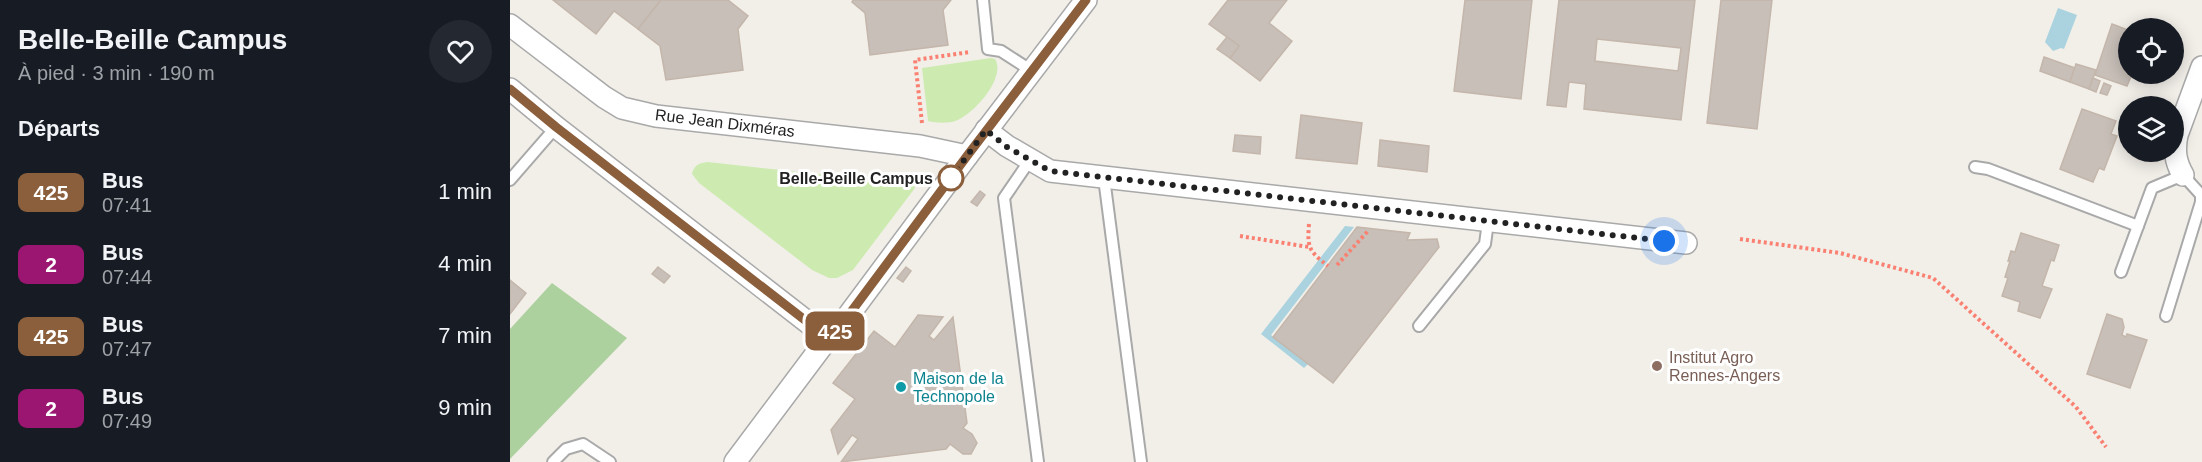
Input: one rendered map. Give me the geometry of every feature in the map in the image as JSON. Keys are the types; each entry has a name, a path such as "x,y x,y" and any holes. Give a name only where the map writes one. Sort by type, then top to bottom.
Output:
{"street":[{"path":"735,462 1086,0"},
{"name":"Rue Jean Dixméras","path":"510,26 621,108 656,116 920,146 967,156"},
{"path":"2183,175 2175,158 2174,146 2202,67"},
{"path":"515,95 828,338"},
{"path":"986,130 999,141 1050,171 1686,243"}],"lane":[{"path":"983,0 988,49 1001,51 1032,71"},
{"path":"510,180 556,127"},
{"path":"1030,160 1004,198 1038,462"},
{"path":"1975,167 1988,169 2138,226"},
{"path":"2121,272 2152,189 2183,175 2201,196 2201,202 2166,316"},
{"path":"1104,178 1141,462"},
{"path":"1419,327 1485,244 1488,222"},
{"path":"553,462 566,449 583,444 610,462"}],"path":[{"path":"923,129 915,60 988,49"},
{"path":"1309,247 1310,217"},
{"path":"1337,265 1375,224"},
{"path":"1240,236 1309,247 1327,265"},
{"path":"1740,239 1840,253 1933,278 2076,407 2106,447"}],"green space":[{"path":"995,59 996,76 992,86 977,105 960,119 952,122 928,121 922,68"},
{"path":"708,162 890,182 913,182 915,188 853,270 837,278 829,278 812,270 699,183 692,174 694,168"},
{"path":"552,283 627,338 510,459 510,329"}],"water":[{"path":"2058,8 2077,15 2064,49 2053,51 2045,42"},
{"path":"1345,226 1354,227 1271,335 1308,364 1304,368 1261,334"}],"building":[{"path":"553,0 661,0 638,29 614,11 596,34"},
{"path":"661,0 728,0 748,16 738,29 743,70 666,80 660,46 638,29"},
{"path":"853,0 951,0 943,10 948,45 870,55 865,13 852,2"},
{"path":"1228,0 1287,0 1269,23 1292,41 1260,81 1230,58 1239,46 1209,24"},
{"path":"1465,0 1532,0 1521,99 1454,91"},
{"path":"1559,0 1695,0 1681,120 1584,109 1586,84 1569,82 1566,107 1547,105","holes":["1597,39 1681,48 1678,71 1595,61"]},
{"path":"1721,0 1772,0 1757,129 1707,123"},
{"path":"2112,24 2118,26 2118,83 2095,75"},
{"path":"1227,37 1239,46 1230,58 1217,49"},
{"path":"2044,57 2075,68 2070,82 2040,71"},
{"path":"2076,64 2096,70 2089,89 2070,82"},
{"path":"2093,78 2100,81 2096,92 2089,89"},
{"path":"2104,83 2111,86 2107,95 2100,93"},
{"path":"2082,109 2116,121 2111,134 2117,136 2104,170 2099,168 2093,182 2060,169"},
{"path":"1301,115 1362,123 1357,164 1296,158"},
{"path":"1235,135 1261,137 1260,154 1233,151"},
{"path":"1380,140 1429,146 1427,172 1378,166"},
{"path":"980,191 985,195 977,206 971,202"},
{"path":"1357,227 1410,233 1407,240 1437,239 1439,247 1333,383 1273,337"},
{"path":"2021,233 2059,245 2042,286 2052,289 2040,318 2018,311 2020,302 2002,296 2008,278 2005,277 2011,251 2015,252"},
{"path":"658,267 670,276 664,283 652,274"},
{"path":"906,267 911,271 903,282 897,278"},
{"path":"510,280 526,293 510,314"},
{"path":"2107,314 2122,319 2124,327 2122,335 2126,337 2127,334 2147,340 2130,388 2087,374"},
{"name":"Maison de la Technopole","path":"918,315 943,317 929,336 934,340 953,317 967,423 963,428 972,434 977,443 971,454 963,454 950,444 946,449 841,462 858,439 852,435 838,454 831,430 855,399 833,383 874,331 895,347"}],"bus line":[{"name":"425","path":"510,89 828,338 848,316 1086,0"}],"place":[{"name":"Belle-Beille Campus","path":"951,178"},
{"name":"Institut Agro Rennes-Angers","path":"1657,366"},
{"name":"Maison de la Technopole","path":"901,387"}],"route":[{"path":"951,178 986,130 1007,147 1050,171 1664,241"}]}
